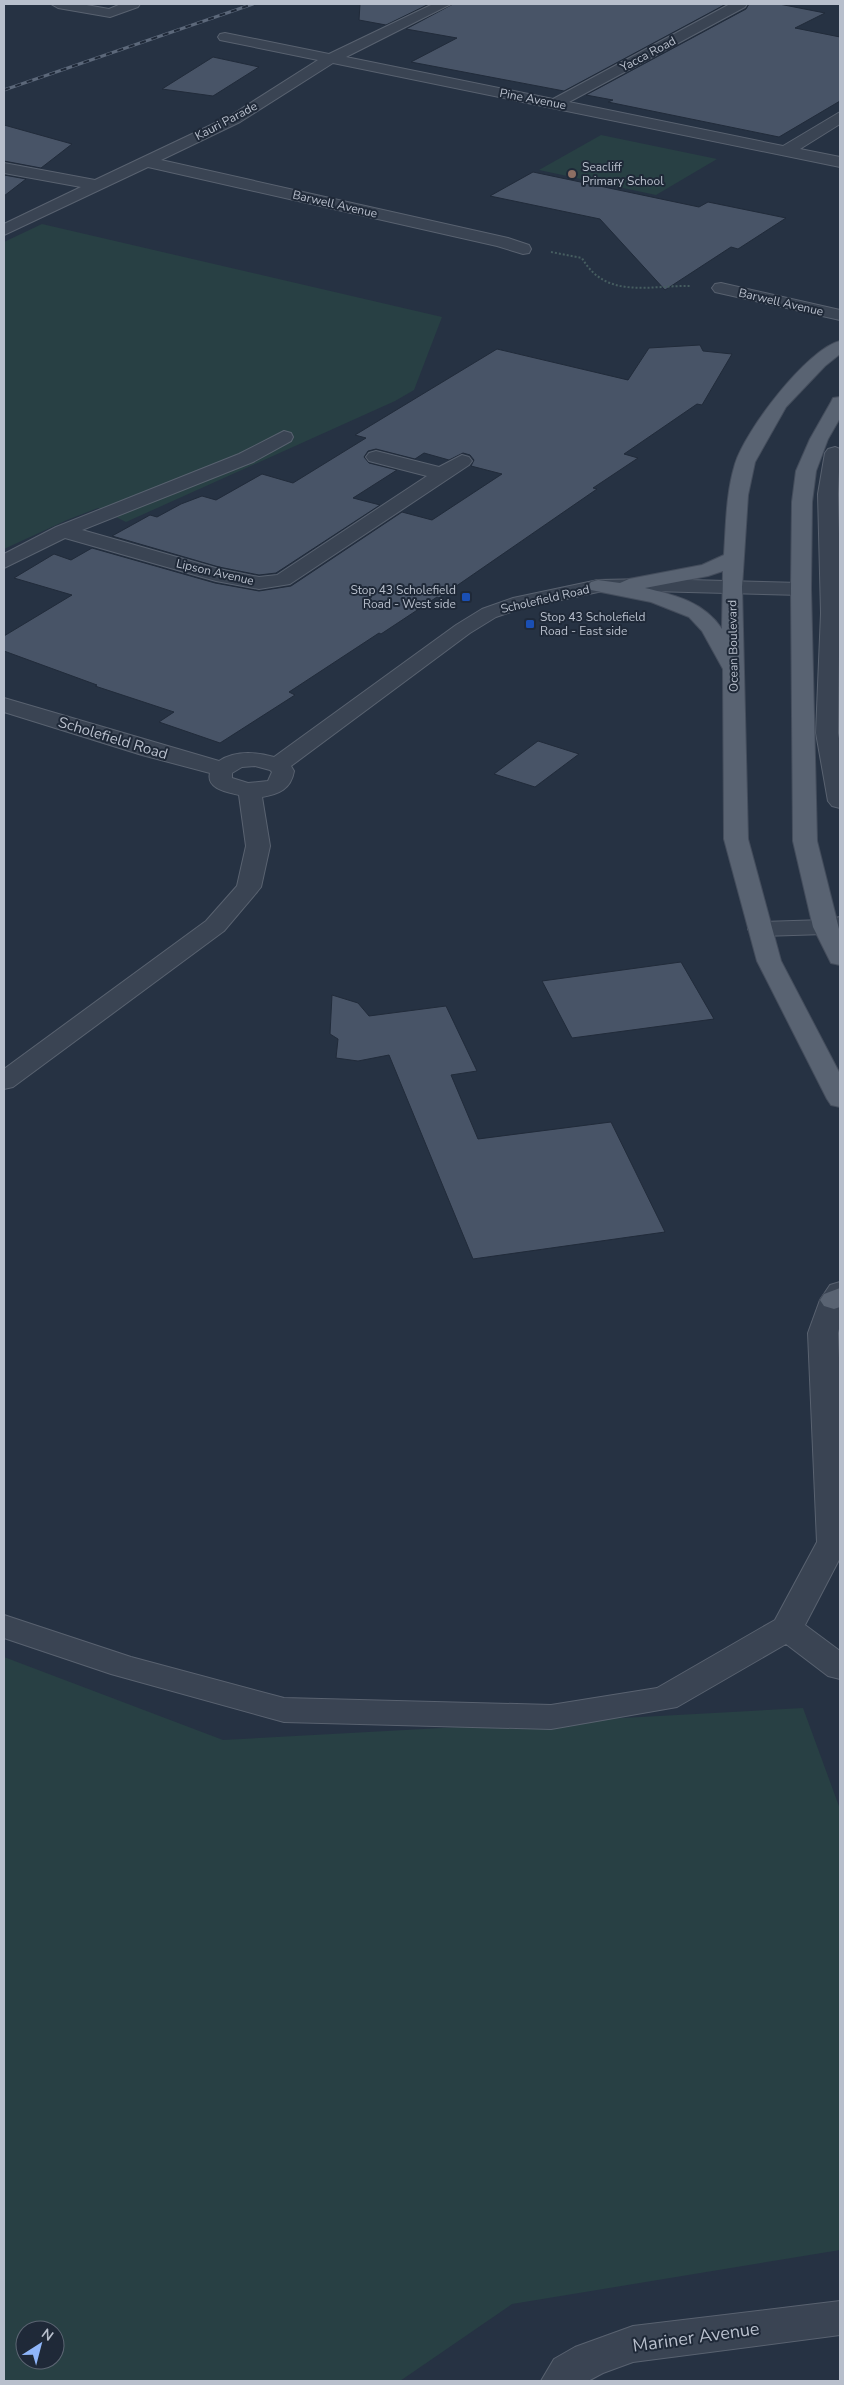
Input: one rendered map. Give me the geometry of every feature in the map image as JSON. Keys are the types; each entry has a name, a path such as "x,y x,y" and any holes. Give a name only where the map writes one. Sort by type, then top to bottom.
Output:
{"main road":[{"name":"Ocean Boulevard","path":"840,346 801,379 778,404 745,462 738,495 732,587 736,840 769,961 840,1099"},
{"path":"840,402 819,439 806,471 802,502 805,841 832,925 840,958"},
{"path":"627,586 708,570 734,558"},
{"path":"598,586 656,596 682,606 704,618 733,668"}],"street":[{"path":"58,4 110,13 132,4"},
{"name":"Kauri Parade","path":"4,230 235,119 330,59 444,4"},
{"name":"Yacca Road","path":"556,104 740,4"},
{"name":"Pine Avenue","path":"225,38 840,162"},
{"path":"786,151 840,117"},
{"name":"Barwell Avenue","path":"147,162 502,242 522,249"},
{"path":"4,168 97,186"},
{"name":"Barwell Avenue","path":"721,288 840,315"},
{"path":"4,562 63,531 246,458 284,437"},
{"path":"835,453 828,494 831,613 827,733 840,801"},
{"path":"376,457 442,474"},
{"name":"Lipson Avenue","path":"63,531 216,575 259,583 283,580 462,461"},
{"name":"Scholefield Road","path":"278,765 462,629 489,613 513,604 598,586 802,589"},
{"name":"Scholefield Road","path":"4,705 150,750 222,769"},
{"path":"255,759 278,765 284,770 284,777 279,783 261,790 238,790 221,781 222,769 241,760 255,759"},
{"path":"4,1081 215,926 250,887 258,846 250,791"},
{"path":"760,929 832,925"},
{"path":"4,1626 123,1666 284,1710 551,1717 665,1699 787,1628 834,1542 823,1333 838,1296"},
{"path":"787,1628 840,1668"},
{"name":"Mariner Avenue","path":"562,2381 568,2372 589,2360 633,2344 840,2318"}],"path":[{"path":"522,249 570,254 582,258 586,270 607,283 630,288 676,285 721,288"}],"green space":[{"path":"601,135 717,159 656,195 539,170"},
{"path":"42,224 442,317 414,390 395,401 126,522 98,508 4,549 4,242"},
{"path":"4,1657 223,1740 803,1708 840,1809 840,2250 512,2304 400,2381 4,2381"}],"building":[{"path":"360,4 429,4 386,25 359,20"},
{"path":"453,4 726,4 564,91 411,62 457,38 406,29"},
{"path":"749,4 779,4 825,13 795,28 840,37 840,101 779,137 608,102 613,100 586,95 746,9"},
{"path":"213,57 259,67 213,96 162,89"},
{"path":"4,125 72,144 41,168 4,161"},
{"path":"533,172 699,207 708,202 786,218 738,249 731,247 665,290 600,219 490,196"},
{"path":"4,175 26,179 4,196"},
{"path":"700,345 703,351 732,354 702,405 697,404 624,454 638,458 593,488 597,489 439,598 437,597 381,634 379,633 289,692 295,695 220,743 159,722 174,712 95,686 97,685 4,651 4,636 72,595 14,578 54,554 71,560 92,548 215,583 259,591 291,586 402,512 432,520 502,474 471,466 474,460 470,455 463,453 449,460 424,453 415,459 376,449 368,451 364,457 369,463 397,470 353,498 380,505 276,573 259,575 219,567 112,536 150,515 157,517 181,504 202,496 216,500 262,474 293,483 366,438 355,435 497,349 628,380 649,348"},
{"path":"538,741 579,754 535,787 494,774"},
{"path":"681,962 714,1019 572,1038 542,981"},
{"path":"332,995 358,1003 369,1016 446,1006 477,1071 451,1075 478,1139 611,1122 665,1232 473,1259 389,1055 358,1061 336,1058 338,1039 330,1034"}],"railway":[{"path":"4,90 253,4"}],"place":[{"name":"Seacliff Primary School","path":"572,174"},
{"name":"Stop 43 Scholefield Road - West side","path":"466,597"},
{"name":"Stop 43 Scholefield Road - East side","path":"530,624"}]}
